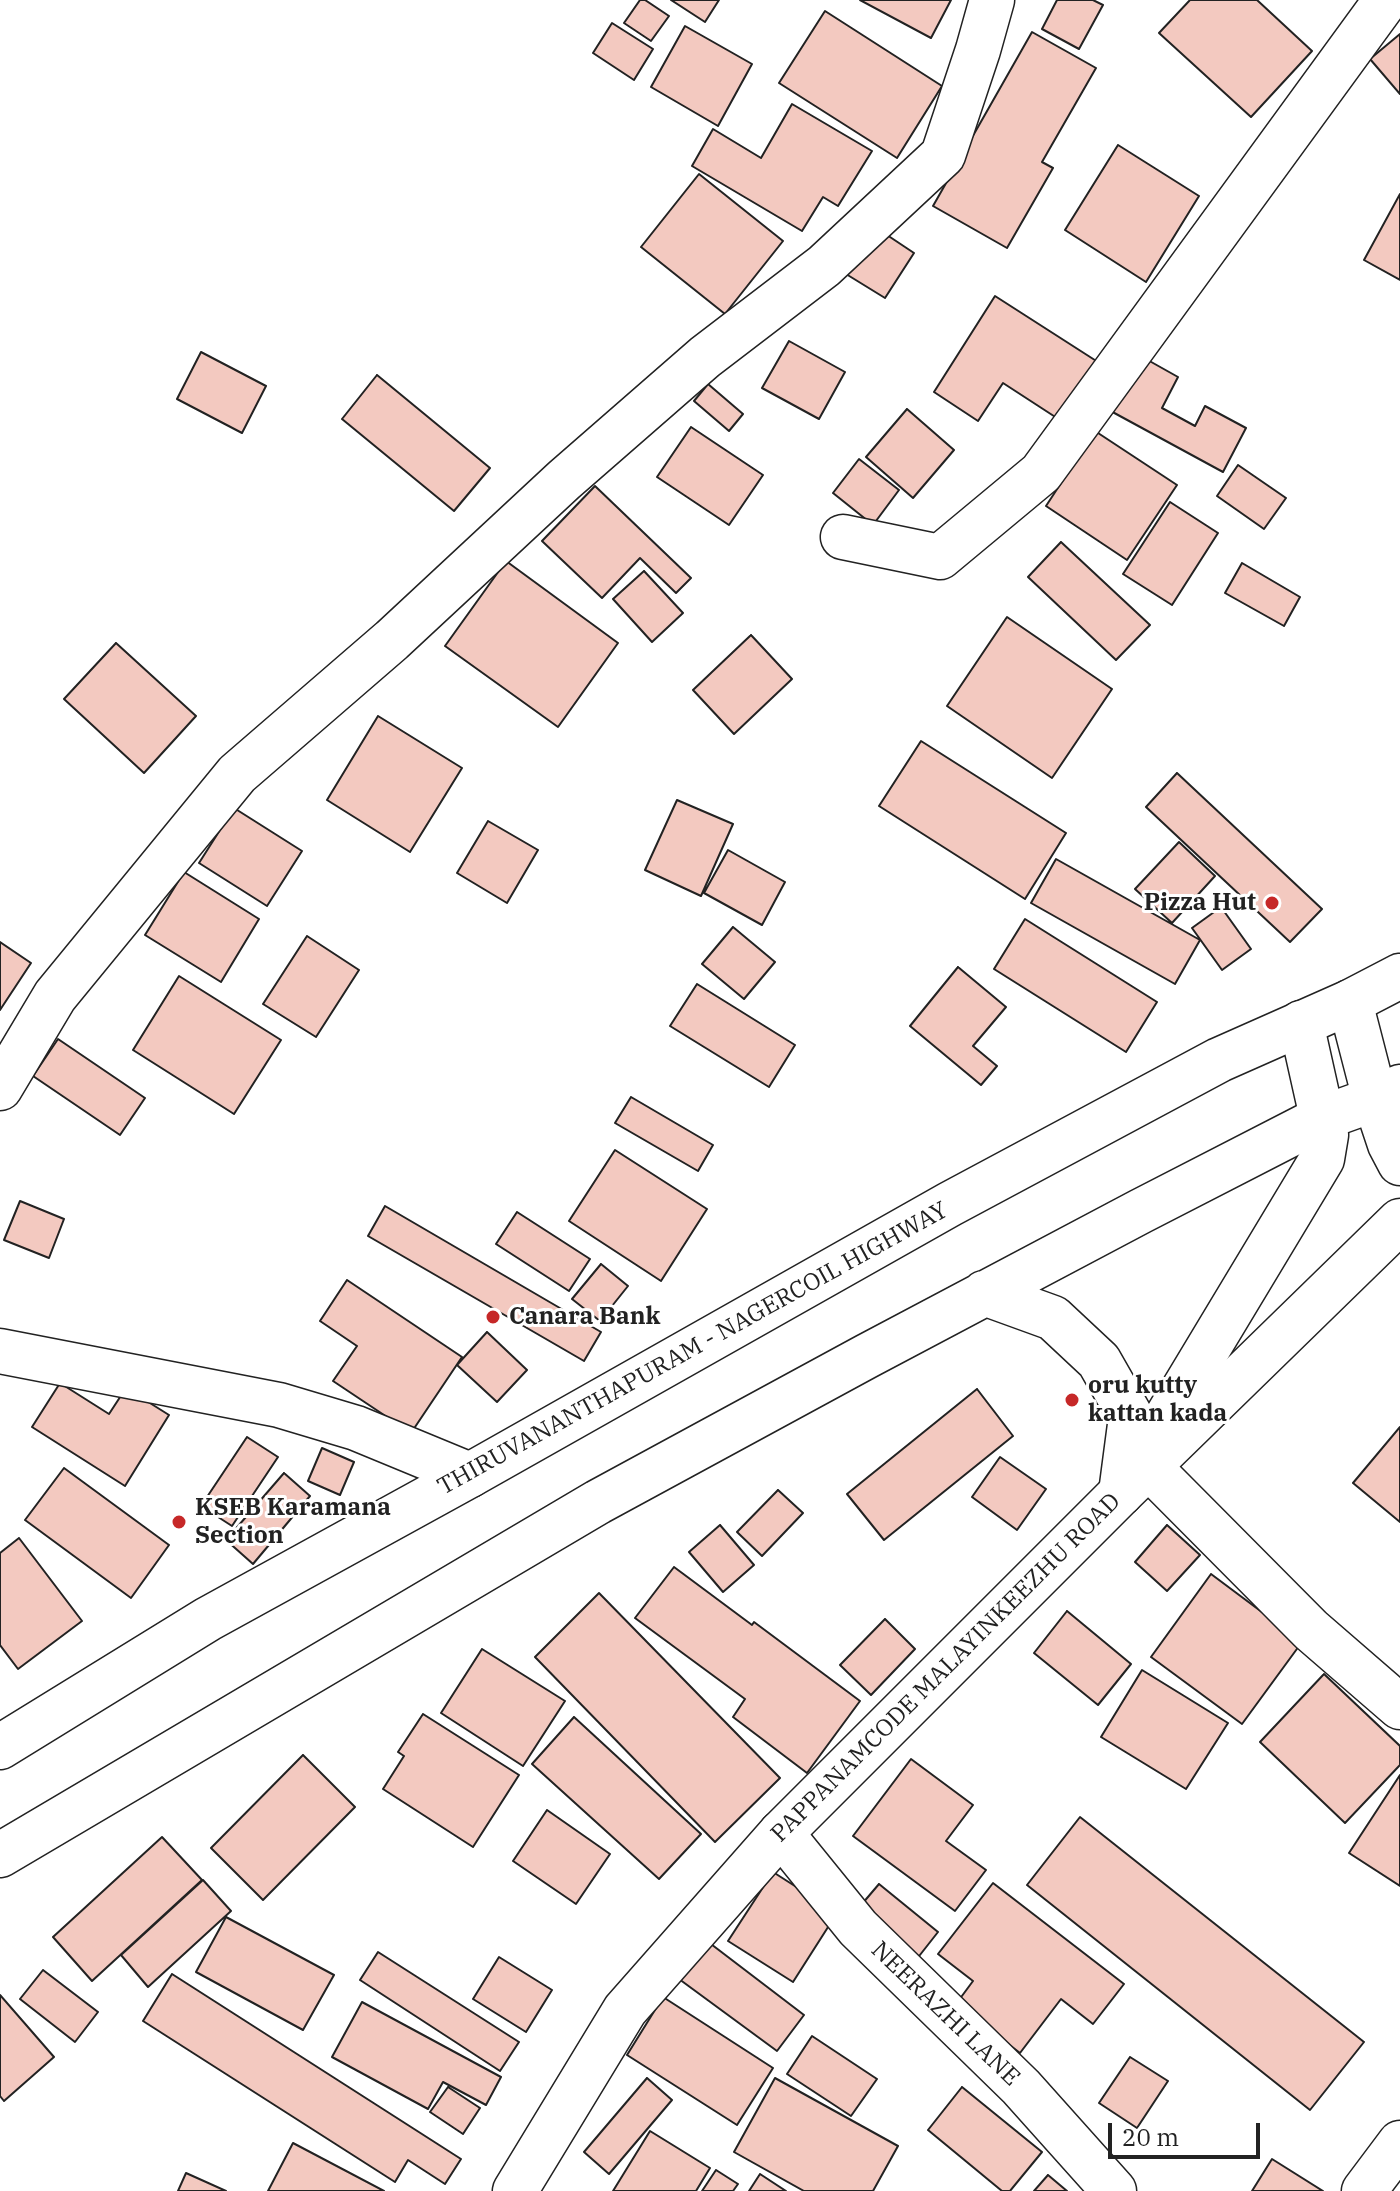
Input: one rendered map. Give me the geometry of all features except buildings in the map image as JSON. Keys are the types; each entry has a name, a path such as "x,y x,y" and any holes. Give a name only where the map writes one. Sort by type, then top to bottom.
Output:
{"main road":[{"path":"0,1088 55,996 237,774 392,640 564,480 705,357 824,266 943,155 992,0"},
{"path":"843,537 940,557 1041,473 1386,0"},
{"name":"THIRUVANANTHAPURAM - NAGERCOIL HIGHWAY","path":"0,1747 208,1619 950,1204 1219,1060 1350,1002 1400,976"},
{"path":"1350,1002 1387,1093 1390,1144 1400,1163"},
{"name":"PAPPANAMCODE MALAYINKEEZHU ROAD","path":"515,2191 625,2010 781,1833 1135,1479 1322,1159 1326,1135 1301,1023"},
{"path":"0,1855 598,1502 984,1293 1322,1118 1387,1093"},
{"path":"1135,1479 1400,1221"},
{"path":"984,1293 1053,1318 1099,1361 1131,1417 1135,1479 1400,1707"},
{"path":"0,1351 279,1405 356,1428 470,1475"},
{"name":"NEERAZHI LANE","path":"781,1833 858,1928 1021,2087 1114,2191"},
{"path":"1364,2191 1400,2143"}],"place":[{"name":"Pizza Hut","path":"1272,903"},
{"name":"Canara Bank","path":"493,1317"},
{"name":"oru kutty kattan kada","path":"1072,1400"},
{"name":"KSEB Karamana Section","path":"179,1522"}]}
